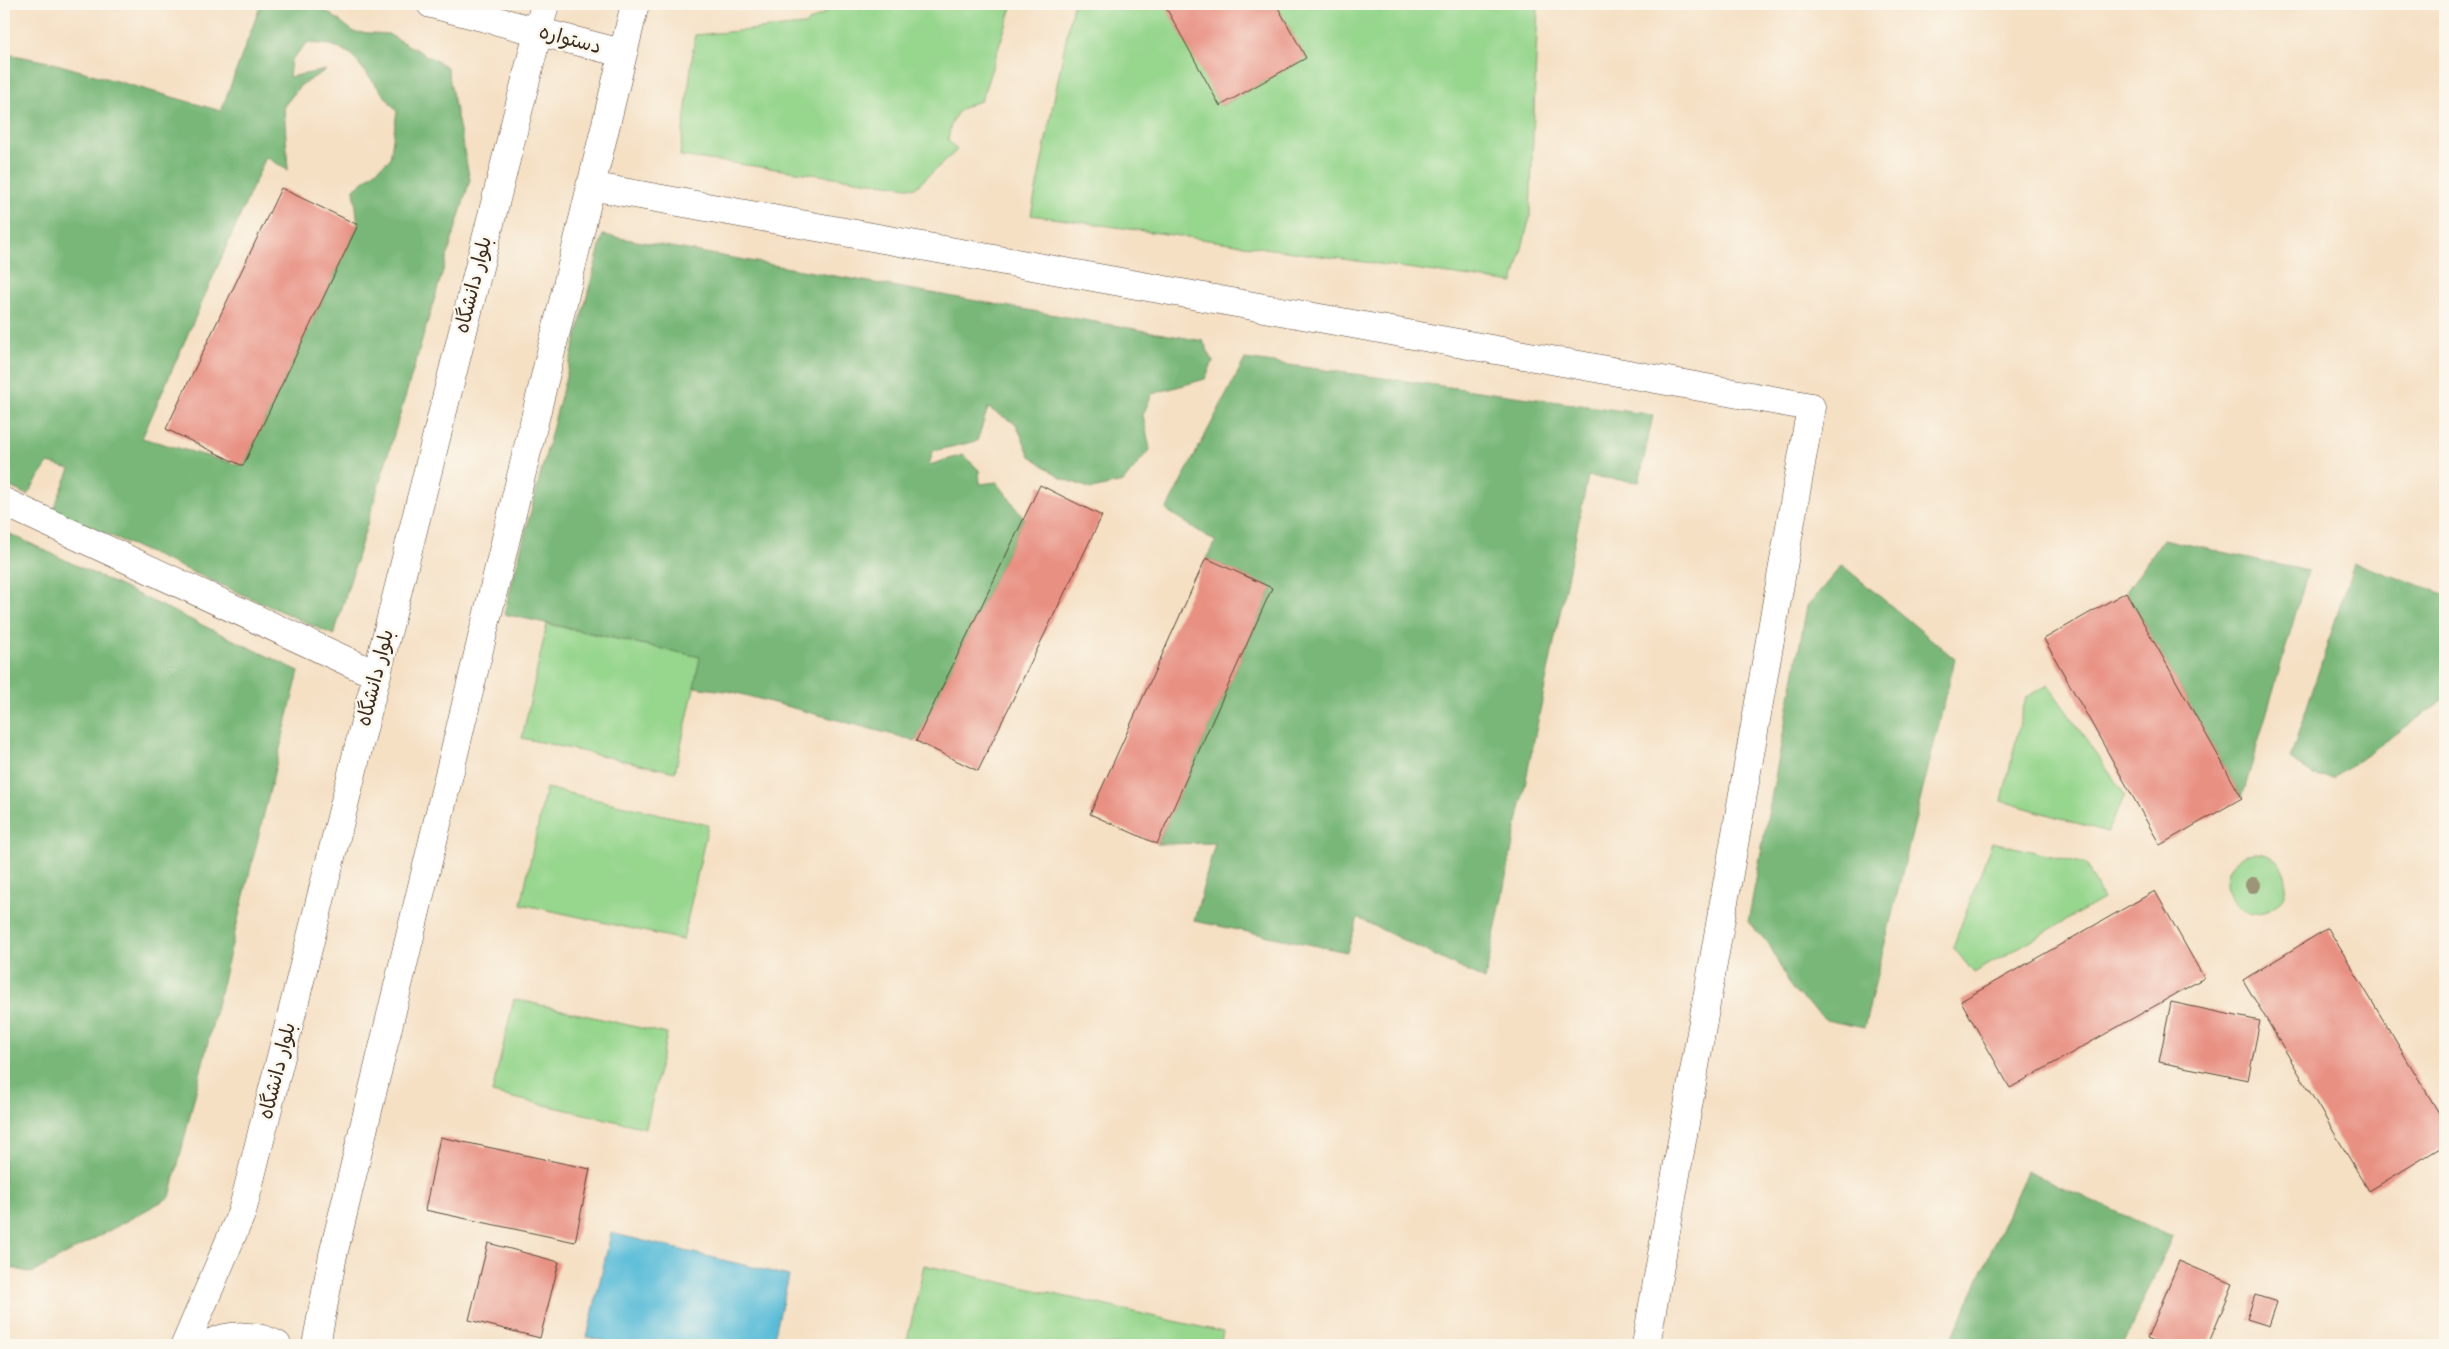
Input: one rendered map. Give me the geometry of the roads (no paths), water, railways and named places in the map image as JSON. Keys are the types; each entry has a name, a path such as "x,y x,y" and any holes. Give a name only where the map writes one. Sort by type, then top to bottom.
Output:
{"lane":[{"name":"دستواره","path":"431,4 622,53"},
{"name":"بلوار دانشگاه","path":"185,1345 242,1212 545,4"},
{"path":"316,1345 335,1246 622,53 636,4"},
{"path":"590,186 1811,407 1646,1345"},
{"path":"4,502 376,675"},
{"path":"207,1345 217,1340 245,1336 267,1340 277,1345"}],"water":[{"path":"611,1233 789,1276 772,1345 622,1345 587,1337"}]}
